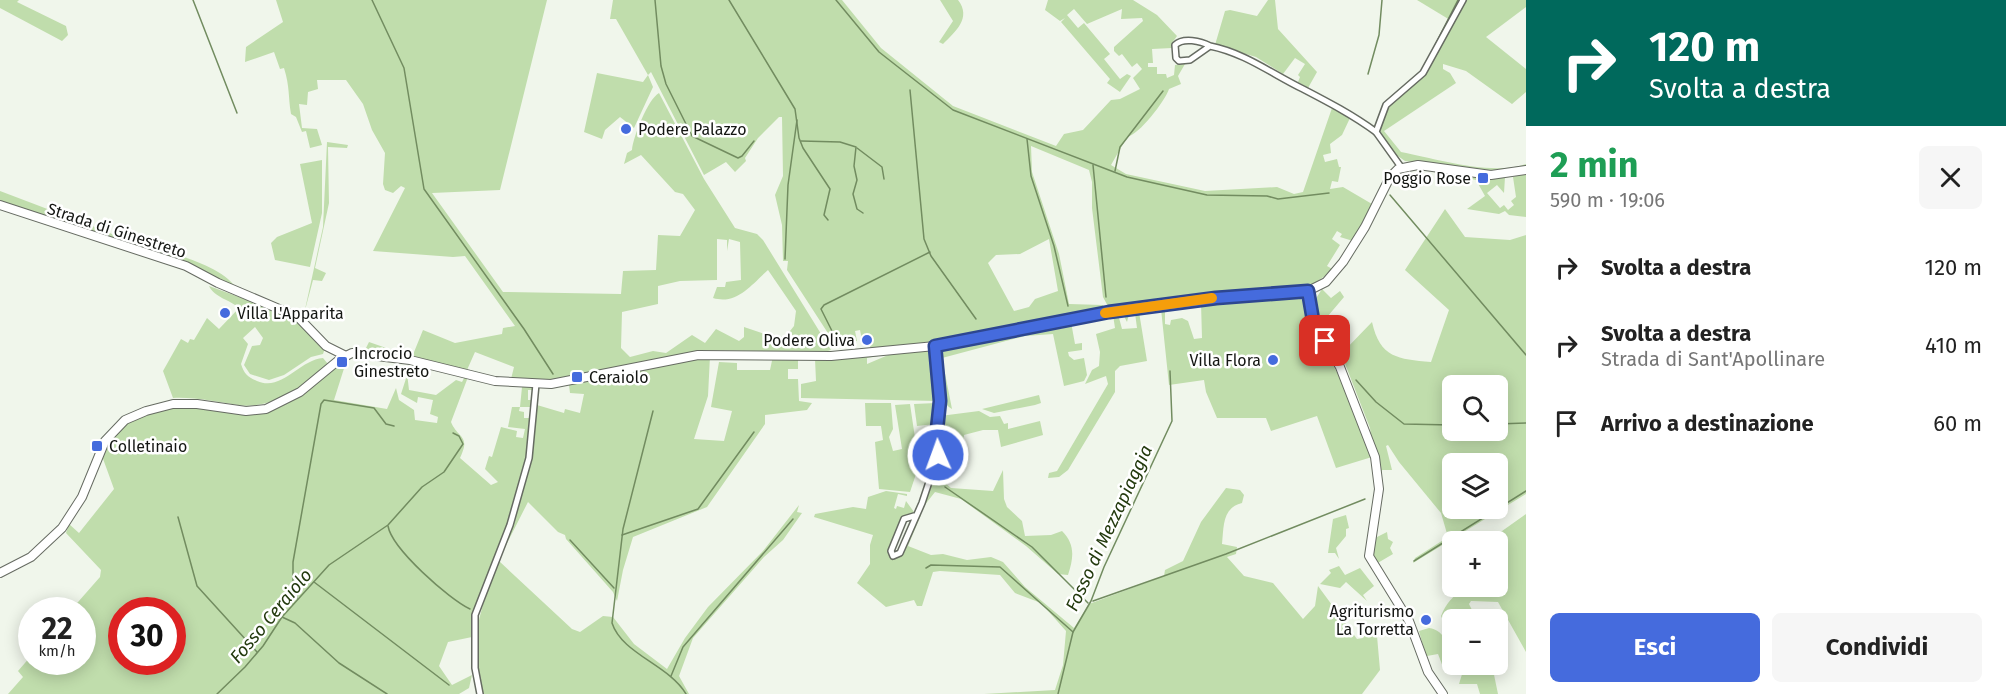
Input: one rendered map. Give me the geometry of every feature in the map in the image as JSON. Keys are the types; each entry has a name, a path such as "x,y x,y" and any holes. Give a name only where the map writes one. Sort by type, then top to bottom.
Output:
{"main road":[{"path":"0,573 31,557 62,528 79,501 105,441 125,420 146,411 177,404 246,411 262,410 300,392 346,356 358,353 390,356 495,381 536,384 579,380 698,355 831,356 935,346 1109,312 1216,298 1308,291 1326,282 1344,262 1365,227 1390,177 1401,167 1418,165 1491,175 1511,174 1526,170"},
{"name":"Strada di Ginestreto","path":"0,205 186,266 218,283 298,317 324,344 346,356"},
{"path":"1308,291 1314,323 1339,365 1375,457 1379,489 1369,556 1409,621 1427,670 1443,694"}],"street":[{"path":"1376,132 1386,105 1423,73 1463,0"},
{"path":"1210,46 1190,60 1179,61 1176,58 1175,45 1178,41 1183,40 1225,49 1255,62 1354,116 1376,132 1401,167"},
{"path":"915,516 904,519 891,551 892,556 900,552 928,488 938,455 937,429 940,401 935,346"},
{"path":"480,694 475,668 475,615 510,525 529,458 536,384"}],"green space":[{"path":"0,0 19,0 17,2 66,26 68,35 62,41 0,8"},
{"path":"276,0 547,0 500,190 432,193 503,292 621,294 623,271 656,270 658,235 680,236 695,210 683,194 675,192 641,155 624,164 627,153 632,150 646,110 659,93 704,179 735,228 757,234 763,240 831,350 825,352 704,350 555,381 511,379 514,367 475,352 467,370 365,350 369,342 412,357 423,330 455,343 502,334 503,328 515,326 465,256 373,251 405,188 401,186 393,193 385,190 383,184 385,153 372,130 363,104 346,80 317,80 318,89 308,92 307,105 299,104 302,128 317,129 322,145 310,148 306,131 302,132 296,117 291,114 286,75 284,68 280,69 274,52 245,62 246,47 283,22","holes":["717,239 727,240 727,251 729,239 740,242 741,280 726,282 725,287 717,287 713,298 729,299 736,296 768,270 796,311 794,326 786,336 774,337 744,327 744,337 739,341 716,329 705,343 692,335 666,353 653,351 630,357 621,348 622,312 658,304 658,286 680,281 717,280"]},
{"path":"613,0 842,0 881,48 953,106 1056,146 1064,134 1083,130 1111,100 1120,99 1140,89 1133,78 1142,69 1137,63 1132,67 1122,54 1119,56 1114,51 1114,47 1143,21 1142,18 1121,19 1122,9 1087,24 1074,9 1067,15 1078,28 1084,23 1110,54 1104,59 1120,79 1127,74 1131,76 1120,92 1107,83 1110,79 1061,22 1065,18 1060,21 1045,10 1048,0 1133,0 1157,15 1177,36 1172,43 1172,48 1152,49 1153,63 1148,63 1148,67 1157,67 1157,74 1166,74 1167,78 1174,75 1175,65 1185,64 1178,76 1181,84 1169,89 1151,117 1127,137 1111,165 1126,174 1205,191 1277,187 1294,194 1303,192 1332,108 1350,118 1342,135 1330,144 1331,153 1323,155 1325,162 1337,159 1341,167 1338,182 1332,181 1330,189 1343,187 1372,204 1353,241 1340,237 1342,234 1337,231 1332,239 1340,245 1327,266 1334,270 1313,284 1110,310 1103,297 1089,170 1031,146 1032,172 1059,254 1069,304 1103,305 1106,311 1071,314 958,340 870,349 871,336 864,336 862,340 860,330 855,331 857,341 835,344 787,270 788,261 783,261 782,225 775,195 783,176 782,117 779,117 758,138 745,158 746,161 735,172 726,162 704,175 651,72 648,75 616,19 610,19","holes":["1049,239 1058,291 1035,299 1029,307 1014,311 988,263 996,255 1020,254"]},
{"path":"940,0 958,0 963,13 960,24 943,44 939,42 953,21"},
{"path":"1268,0 1275,0 1278,29 1317,72 1308,88 1298,82 1300,77 1298,75 1305,64 1295,58 1283,74 1256,57 1215,45 1225,11 1257,16"},
{"path":"1417,0 1460,0 1450,20"},
{"path":"1465,0 1526,0 1526,7 1486,37 1526,69 1526,92 1512,104 1466,71 1443,64 1443,69 1450,73 1456,83 1384,131 1401,152 1481,167 1512,167 1526,164 1526,167 1492,172 1405,161 1395,154 1379,133 1388,105 1425,74"},
{"path":"597,73 643,82 648,75 653,87 634,128 620,117 605,130 602,139 584,132"},
{"path":"327,142 348,145 347,148 328,147 329,203 315,268 326,273 322,281 313,280 304,314 323,227"},
{"path":"322,160 322,213 310,267 275,260 271,243 277,237 312,223 300,164"},
{"path":"1423,169 1505,177 1504,193 1497,185 1487,193 1500,208 1504,205 1508,210 1514,205 1511,201 1516,197 1513,177 1526,173 1526,217 1509,215 1505,211 1499,214 1467,209 1485,196 1476,180"},
{"path":"0,191 108,232 127,242 0,202"},
{"path":"1445,209 1465,237 1510,240 1526,235 1526,494 1508,505 1508,453 1442,453 1442,516 1388,445 1386,446 1392,470 1382,470 1380,504 1370,428 1344,361 1325,331 1328,329 1343,352 1372,322 1375,334 1385,350 1400,358 1431,362 1449,310 1405,270"},
{"path":"132,245 162,253 164,249 204,264 230,281 237,289 186,262"},
{"path":"209,286 294,317 325,348 323,354 311,357 284,375 269,380 250,374 244,365 252,346 260,345 263,338 255,327 243,338 248,344 241,364 245,373 251,378 266,383 274,382 314,360 323,358 328,364 287,395 263,404 251,406 173,398 163,371 181,339 188,343 190,339 194,340 207,318 219,329 239,308 215,293"},
{"path":"1322,289 1331,298 1340,291 1344,297 1322,323 1315,300"},
{"path":"1293,295 1304,301 1314,331 1306,335 1309,339 1316,335 1338,374 1372,457 1336,468 1317,416 1271,431 1266,418 1217,418 1206,392 1204,380 1169,385 1161,309 1165,308 1165,324 1170,325 1171,320 1182,318 1188,321 1194,339 1202,338 1201,303"},
{"path":"1139,312 1147,361 1120,366 1115,371 1115,392 1068,470 1059,477 1048,478 1049,473 1057,471 1108,384 1106,376 1085,384 1092,370 1099,366 1100,352 1096,334 1115,328 1113,315 1118,314 1122,329 1137,328 1135,313 1129,314 1127,322 1124,316 1126,313"},
{"path":"1071,322 1075,344 1082,343 1082,350 1068,352 1074,360 1084,358 1087,375 1084,381 1064,386 1053,334 1025,336 942,358 952,409 943,399 939,383 938,351 1058,325 1062,329 1064,324"},
{"path":"933,351 937,401 801,398 801,384 816,381 815,359 884,355 867,358 867,364 893,353"},
{"path":"710,356 708,396 694,439 724,441 732,411 711,407 719,362 737,363 737,370 770,370 773,356 798,359 798,369 788,369 788,379 798,379 799,401 812,403 807,410 765,415 765,424 707,507 633,537 617,601 613,592 566,539 565,535 558,532 528,502 505,547 531,459 537,405 564,413 565,409 580,413 584,394 570,393 569,385"},
{"path":"347,359 334,400 387,409 396,388 399,400 414,410 415,420 437,423 438,417 430,414 433,400 418,397 417,403 401,394 407,375 409,390 436,395 456,380 462,382 465,376 468,377 451,422 464,441 460,458 491,485 498,482 485,469 489,456 492,457 501,427 517,431 516,437 523,438 525,429 508,427 512,407 520,407 519,411 524,412 524,418 532,418 520,487 512,514 480,595 472,637 448,642 439,666 452,685 472,675 469,688 459,694 8,694 23,677 21,675 96,675 96,597 82,597 100,577 101,570 66,533 69,524 79,533 114,489 102,456 110,441 121,429 133,420 162,410 194,407 231,413 259,413 278,408 299,396"},
{"path":"522,387 534,387 534,390 528,390 528,400 533,400 533,407 520,407"},
{"path":"1039,395 1041,403 1035,405 994,413 982,409"},
{"path":"865,403 891,403 893,429 889,437 893,451 902,449 895,405 910,404 919,465 910,492 879,489 875,442 883,440 881,426 866,426"},
{"path":"936,403 935,424 917,426 914,404"},
{"path":"979,411 990,417 1000,416 1004,424 1008,423 1008,429 1040,421 1043,435 1001,447 998,430 983,430 964,435 963,443 948,445 944,482 951,488 993,491 1003,470 1004,499 1007,507 1022,521 1025,536 1051,535 1062,531 1066,536 1072,551 1068,575 1058,574 1026,546 961,499 935,492 920,511 939,461 940,416"},
{"path":"1226,488 1240,490 1244,495 1242,503 1235,505 1227,513 1222,544 1237,547 1236,554 1227,557 1244,576 1273,583 1303,619 1315,606 1318,586 1357,639 1363,638 1369,630 1377,636 1380,670 1362,694 984,694 1055,690 1063,665 1066,631 1041,603 1015,593 1000,575 940,571 933,572 922,606 917,606 914,600 886,607 857,583 870,564 870,545 873,535 814,517 815,514 853,507 866,509 868,497 886,491 907,494 907,496 898,494 894,508 896,509 897,506 904,508 906,501 914,512 912,515 902,517 889,550 891,558 902,554 917,514 921,515 908,546 931,555 943,554 967,560 991,557 1003,562 1025,587 1074,628 1089,604 1164,576 1165,570 1183,561 1201,522"},
{"path":"799,505 797,512 802,513 783,540 764,557 693,638 679,676 689,694 483,694 478,676 476,642 482,610 499,561 572,629 580,632 603,616 613,617 634,644 667,669 685,638 708,607 763,551"},
{"path":"1526,514 1526,652 1508,620 1508,609 1502,609 1498,602 1471,601 1469,604 1472,609 1444,609 1454,597 1508,597 1508,531 1502,531"},
{"path":"1346,515 1349,528 1346,529 1346,536 1336,548 1339,559 1335,553 1328,553 1333,519"},
{"path":"1443,519 1485,519 1465,531 1446,531"},
{"path":"1387,532 1388,539 1393,542 1390,548 1393,554 1376,564 1372,556 1373,539"},
{"path":"1442,541 1442,545 1413,563 1415,558"},
{"path":"1339,566 1345,575 1360,568 1374,586 1363,595 1367,601 1346,582 1340,588 1320,584 1331,573 1329,570"},
{"path":"1429,628 1442,635 1442,664 1438,654 1427,656 1427,661 1419,631"},
{"path":"1462,675 1494,675 1498,694 1480,694 1477,684 1459,684"}],"waterway":[{"path":"193,0 237,113"},
{"path":"372,0 404,68 424,189 524,329 553,374"},
{"path":"655,0 661,66 666,84 692,136 738,158 754,141"},
{"path":"729,0 795,109 799,138 803,148 830,189 824,215 828,220"},
{"path":"836,0 879,52 953,110 1127,177 1207,195 1267,196 1278,199 1329,193"},
{"path":"1368,74 1379,35 1382,0"},
{"path":"1433,49 1458,0"},
{"path":"910,90 924,239 931,256 976,319"},
{"path":"1115,171 1120,147 1163,91"},
{"path":"785,259 788,185 797,120"},
{"path":"1027,139 1031,176 1054,246 1068,306"},
{"path":"801,141 840,142 856,147 854,166 857,180 853,194 857,209 863,213"},
{"path":"857,148 882,167 884,179"},
{"path":"1093,165 1106,297"},
{"path":"1390,195 1526,355"},
{"path":"832,331 821,309 824,305 930,252"},
{"name":"Fosso di Mezzapiaggia","path":"1058,694 1073,632 1091,601 1104,567 1172,421 1170,371"},
{"path":"1356,380 1376,402 1404,424 1442,425"},
{"path":"297,598 293,582 293,562 321,404 324,400 374,408 386,424 394,426"},
{"path":"653,411 623,529 612,623 617,634 625,643 669,675 686,694"},
{"path":"1508,424 1526,423"},
{"path":"622,535 698,509 754,432"},
{"name":"Fosso Ceraiolo","path":"217,694 245,667 263,646 282,617 329,565 388,525 422,487 444,472 463,444 459,436 453,433"},
{"path":"945,487 1032,547 1088,603"},
{"path":"1414,561 1526,491"},
{"path":"1093,601 1226,554 1365,499"},
{"path":"178,517 197,586 257,652"},
{"path":"671,676 683,647 793,519"},
{"path":"388,526 392,536 410,560 449,595 470,609"},
{"path":"570,540 614,588"},
{"path":"926,568 931,565 1000,567 1073,632"},
{"path":"314,582 449,685"},
{"path":"282,617 295,623 339,663 387,694"}],"slow traffic":[{"path":"1105,313 1212,298"}],"place":[{"name":"Podere Palazzo","path":"626,129"},
{"name":"Poggio Rose","path":"1483,178"},
{"name":"Villa L'Apparita","path":"225,313"},
{"name":"Podere Oliva","path":"867,340"},
{"name":"Villa Flora","path":"1273,360"},
{"name":"Incrocio Ginestreto","path":"342,362"},
{"name":"Ceraiolo","path":"577,377"},
{"name":"Colletinaio","path":"97,446"},
{"name":"Agriturismo La Torretta","path":"1426,620"}],"route":[{"path":"938,455 937,429 940,401 935,346 1109,312 1216,298 1308,291 1313,320 1325,341"}]}
